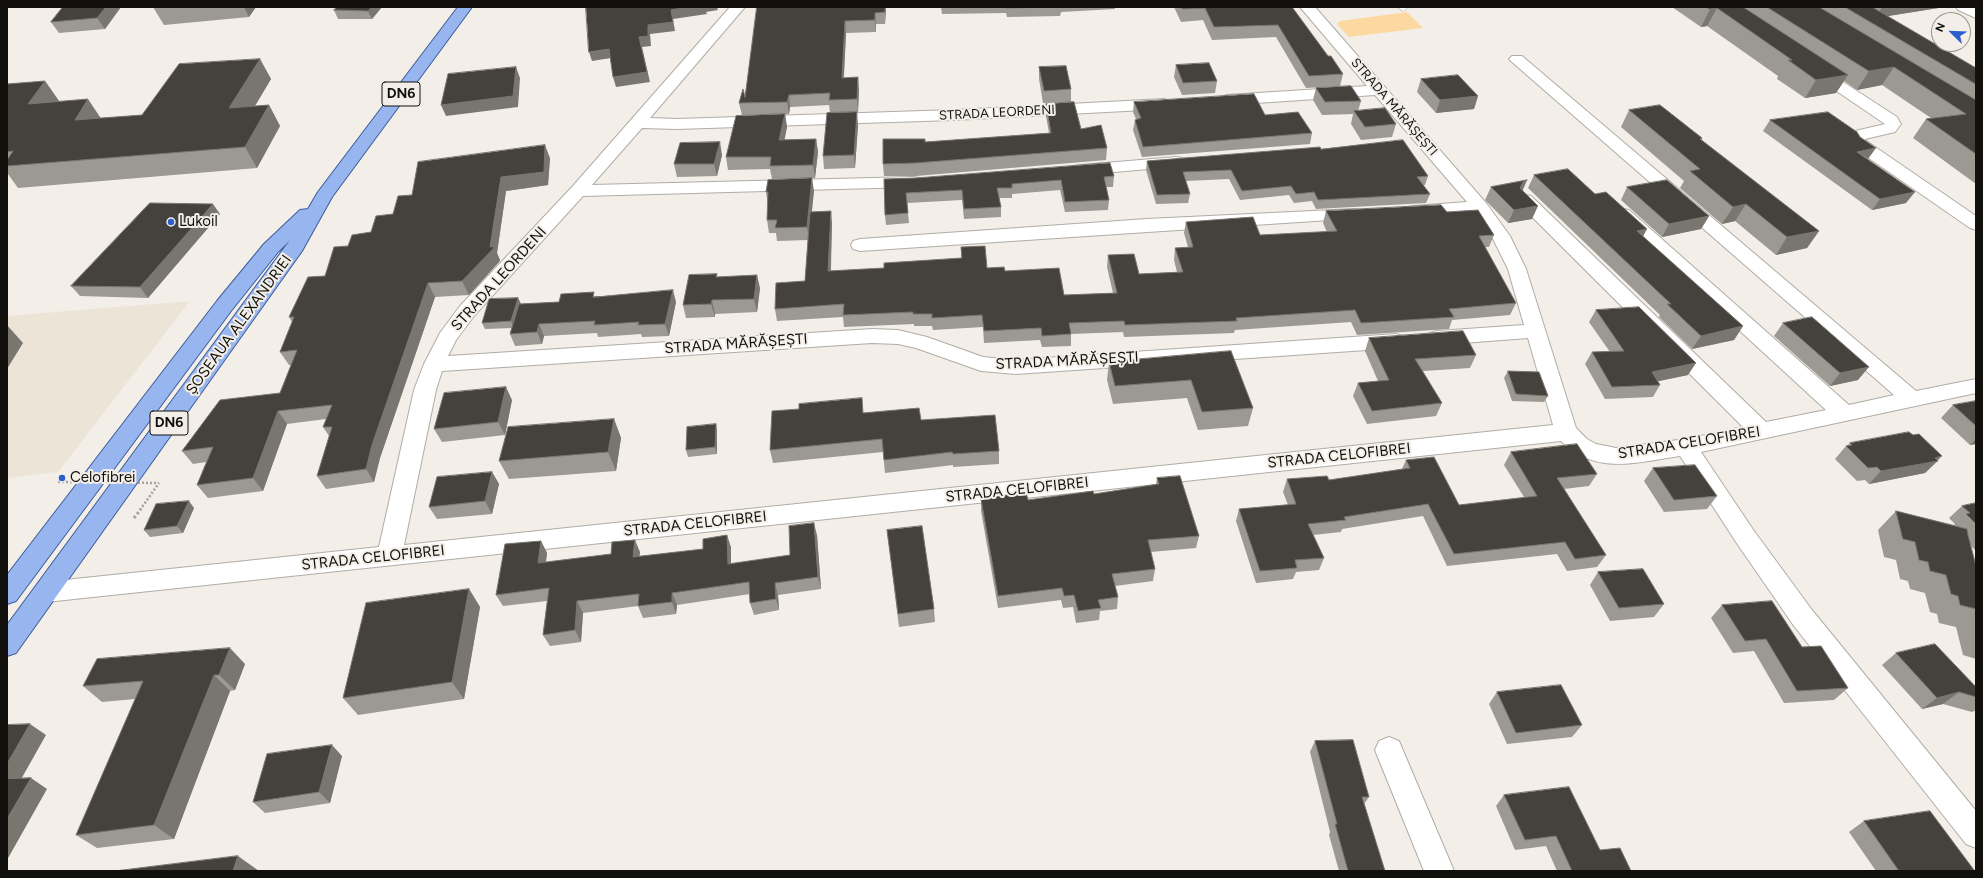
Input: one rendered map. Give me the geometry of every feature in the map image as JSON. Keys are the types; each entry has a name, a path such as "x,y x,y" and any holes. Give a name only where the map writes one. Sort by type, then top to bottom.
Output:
{"main road":[{"name":"ȘOSEAUA ALEXANDRIEI","path":"7,645 295,247 324,196 465,7"},
{"name":"ȘOSEAUA ALEXANDRIEI","path":"7,594 224,306 271,248 324,196"}],"street":[{"name":"STRADA LEORDENI","path":"389,557 425,390 434,364 447,338 467,311 578,191 738,7"},
{"name":"STRADA MĂRĂȘEȘTI","path":"1308,7 1380,90 1415,141 1480,207 1509,250 1517,269 1566,432"},
{"path":"1963,7 1976,14"},
{"path":"1517,59 1912,399"},
{"path":"1804,63 1891,120 1893,127 1889,129 1857,135 1856,138 1859,143 1976,224"},
{"path":"1214,101 1380,90"},
{"name":"STRADA LEORDENI","path":"638,123 677,124 954,115 1182,103"},
{"path":"1064,171 1190,161"},
{"path":"578,191 932,181"},
{"path":"1525,200 1761,431"},
{"path":"1609,201 1844,414"},
{"path":"1399,212 1480,207"},
{"path":"860,245 1155,225 1367,213"},
{"name":"STRADA MĂRĂȘEȘTI","path":"434,364 872,336 898,337 920,342 981,364 1016,367 1536,331"},
{"name":"STRADA CELOFIBREI","path":"46,592 1566,432 1579,445 1590,452 1616,456 1686,446 1976,386"},
{"path":"1686,446 1746,538 1803,618 1976,834"},
{"path":"1389,750 1439,871"}],"path":[{"path":"58,482 159,483 134,518"}],"shaded area":[{"path":"1407,12 1423,28 1349,37 1337,24 1340,21"},
{"path":"190,301 58,472 7,478 7,316"}],"building":[{"path":"63,7 106,7 97,18 51,22"},
{"path":"337,7 372,7 368,11 334,10"},
{"path":"586,7 690,7 671,10 673,22 648,25 648,36 639,37 647,72 613,77 609,49 589,52"},
{"path":"757,7 885,7 885,12 875,13 875,20 845,21 842,78 858,77 857,99 829,100 830,93 789,95 787,102 739,103 743,89 745,97"},
{"path":"1007,7 1054,7 1007,8"},
{"path":"1181,7 1292,7 1328,56 1331,56 1343,74 1309,76 1278,25 1214,27 1205,8 1183,9"},
{"path":"1706,7 1743,7 1848,75 1816,80 1788,60 1792,60 1717,8 1710,9"},
{"path":"1767,7 1819,7 1976,100 1976,154 1926,119 1966,114 1894,67 1869,71"},
{"path":"1845,7 1872,7 1931,42 1931,52 1949,52 1976,68 1976,84"},
{"path":"260,59 229,108 269,105 245,147 7,166 7,160 13,151 7,152 7,84 45,81 28,104 88,99 75,120 142,115 179,64"},
{"path":"1209,63 1217,81 1183,83 1176,65"},
{"path":"1066,66 1071,89 1044,91 1039,67"},
{"path":"516,67 513,96 441,105 448,74"},
{"path":"1458,75 1478,96 1440,100 1421,79"},
{"path":"1351,86 1361,101 1325,102 1316,88"},
{"path":"1254,94 1265,115 1298,112 1312,133 1143,147 1135,120 1141,118 1134,102"},
{"path":"1074,102 1081,129 1101,125 1107,148 915,163 883,164 883,139 925,139 925,142 1051,133 1046,104"},
{"path":"1660,105 1702,138 1700,139 1819,231 1787,237 1746,204 1733,207 1690,171 1700,169 1629,110"},
{"path":"1385,108 1396,124 1365,127 1354,111"},
{"path":"857,112 854,155 823,156 827,113"},
{"path":"1828,112 1857,132 1860,137 1876,148 1857,152 1915,192 1880,199 1770,120"},
{"path":"785,114 779,140 816,139 813,165 770,166 771,157 726,157 736,116"},
{"path":"1403,140 1428,176 1417,177 1430,194 1318,200 1314,192 1296,194 1291,186 1242,191 1231,170 1183,172 1190,194 1157,195 1147,161 1320,147 1321,149"},
{"path":"720,142 714,164 674,164 680,143"},
{"path":"545,145 544,172 501,177 490,247 494,246 493,249 462,281 428,283 372,445 366,469 317,476 332,427 323,427 332,405 278,411 253,478 197,485 213,447 182,451 220,400 280,393 297,350 280,352 294,317 289,317 308,277 325,276 334,247 348,246 352,235 371,232 376,216 393,214 398,196 412,195 418,162"},
{"path":"1110,163 1114,176 1104,177 1109,200 1065,202 1061,180 1012,184 1012,188 997,188 1001,207 964,209 962,190 906,193 908,213 885,215 884,179 916,178"},
{"path":"1568,169 1595,194 1606,192 1647,229 1637,231 1743,326 1701,336 1667,304 1671,304 1534,175"},
{"path":"812,178 807,227 775,228 777,220 767,220 768,192 766,192 768,180"},
{"path":"1527,180 1523,182 1520,188 1538,206 1514,210 1491,187"},
{"path":"1667,180 1709,216 1669,224 1627,187"},
{"path":"150,203 213,204 140,287 71,286"},
{"path":"1441,205 1447,212 1478,210 1494,235 1479,236 1516,303 1449,309 1454,317 1361,323 1355,310 1236,318 1237,321 1125,325 1124,321 1069,323 1071,334 1042,336 1041,328 984,331 982,315 932,318 932,314 913,314 913,312 843,315 844,304 775,309 776,283 805,281 810,212 831,211 828,271 884,268 884,263 962,258 961,247 985,246 987,268 1004,267 1005,271 1059,268 1064,295 1117,293 1108,255 1134,254 1139,274 1183,272 1175,248 1193,247 1186,222 1253,217 1260,235 1337,231 1326,211"},
{"path":"717,274 716,277 757,275 754,299 712,300 711,304 683,305 689,275"},
{"path":"673,290 665,324 638,325 639,322 594,325 595,321 539,324 537,332 510,334 519,304 559,302 561,294 594,292 593,297"},
{"path":"518,298 511,321 482,323 489,299"},
{"path":"1639,307 1696,363 1652,372 1660,385 1612,387 1592,352 1624,351 1596,310"},
{"path":"1812,317 1869,367 1840,373 1783,323"},
{"path":"1463,331 1476,355 1415,359 1442,403 1372,411 1358,383 1389,380 1369,338"},
{"path":"1231,351 1253,408 1202,412 1191,380 1115,386 1109,362"},
{"path":"1508,371 1539,372 1548,396 1516,394"},
{"path":"506,387 498,422 434,429 444,393"},
{"path":"862,398 863,413 919,408 921,420 995,415 999,451 953,454 952,452 884,460 882,439 770,450 772,411 799,409 799,404"},
{"path":"1976,401 1976,426 1953,405"},
{"path":"614,419 608,452 499,461 508,427"},
{"path":"716,424 715,447 686,450 687,427"},
{"path":"1909,432 1913,435 1919,434 1942,456 1935,458 1938,461 1881,471 1877,467 1868,468 1846,446 1852,445 1850,443"},
{"path":"1577,444 1597,474 1557,478 1606,555 1575,559 1565,542 1454,554 1428,504 1344,517 1346,520 1308,524 1324,558 1295,560 1297,568 1260,571 1239,509 1296,504 1287,479 1327,476 1329,480 1410,468 1406,460 1434,457 1459,505 1537,496 1511,452"},
{"path":"1695,465 1717,496 1674,500 1653,468"},
{"path":"492,472 485,501 429,507 437,477"},
{"path":"1180,476 1199,536 1148,540 1155,569 1112,574 1118,597 1098,600 1101,608 1078,611 1074,595 1064,596 1062,588 998,596 981,499 1026,492 1028,500 1093,491 1094,494 1159,484 1157,478"},
{"path":"189,501 177,526 144,530 156,504"},
{"path":"1976,503 1976,524 1966,514 1970,513 1962,506"},
{"path":"1896,511 1967,529 1976,566 1976,609 1960,605 1958,596 1951,594 1946,575 1930,571 1928,562 1919,560 1915,542 1903,539"},
{"path":"814,523 818,577 775,583 776,599 750,603 749,582 672,593 672,602 638,606 639,594 577,601 575,630 543,635 549,588 496,595 505,544 541,541 538,563 611,554 612,542 635,540 633,557 703,549 703,539 727,535 728,564 790,555 789,526"},
{"path":"922,526 934,609 898,614 887,530"},
{"path":"1643,569 1664,604 1619,608 1598,572"},
{"path":"469,589 452,682 343,698 366,603"},
{"path":"1772,601 1802,647 1821,646 1848,688 1797,691 1766,639 1745,641 1722,605"},
{"path":"1935,644 1976,687 1976,697 1959,692 1937,698 1896,653"},
{"path":"230,648 219,675 214,675 154,825 76,835 143,681 83,686 97,659"},
{"path":"1561,685 1582,725 1516,733 1497,692"},
{"path":"30,724 7,764 7,725"},
{"path":"1353,740 1369,797 1362,797 1385,871 1348,871 1315,741"},
{"path":"332,745 319,792 253,802 267,754"},
{"path":"31,778 7,819 7,779"},
{"path":"1569,787 1600,850 1620,848 1631,871 1572,871 1556,836 1525,840 1504,795"},
{"path":"1930,811 1974,870 1899,871 1864,821"},
{"path":"238,856 233,871 115,871"}],"place":[{"name":"Lukoil","path":"171,222"},
{"name":"Celofibrei","path":"62,478"}]}
